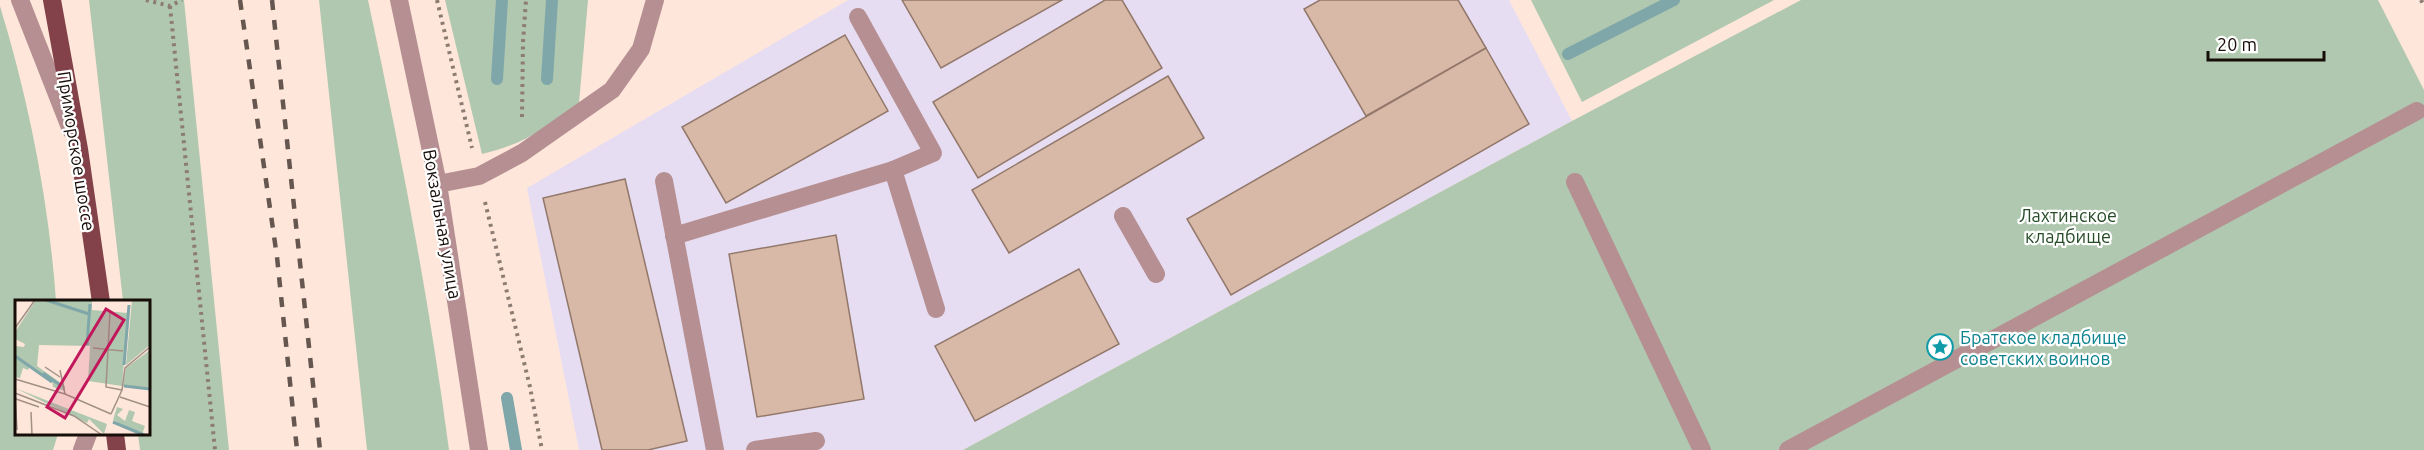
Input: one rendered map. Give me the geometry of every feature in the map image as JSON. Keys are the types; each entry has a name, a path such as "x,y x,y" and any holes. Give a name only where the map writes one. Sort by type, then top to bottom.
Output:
{"main road":[{"name":"Приморское шоссе","path":"52,0 79,149 100,300"},
{"path":"115,435 117,450"}],"street":[{"path":"20,0 79,149"},
{"name":"Вокзальная улица","path":"399,0 438,184 478,450"},
{"path":"438,184 479,176 522,153 612,90 641,49 655,0"},
{"path":"674,236 893,170 933,153 858,16"},
{"path":"1788,450 2417,111"},
{"path":"893,170 936,309"},
{"path":"664,181 715,450"},
{"path":"1575,182 1702,450"},
{"path":"1123,216 1156,274"},
{"path":"82,450 88,435"},
{"path":"755,450 816,441"}],"path":[{"path":"146,0 170,6 182,0"},
{"path":"437,0 530,387 542,450"},
{"path":"522,153 523,42 526,0"},
{"path":"2421,0 2424,6"},
{"path":"170,6 215,450"}],"shaded area":[{"path":"848,0 1509,0 1572,121 963,450 579,450 527,188"}],"green space":[{"path":"89,0 184,0 229,450 140,450 138,435 150,435 150,300 123,300"},
{"path":"319,0 368,0 413,224 449,450 367,450"},
{"path":"445,0 588,0 579,103 534,134 482,154"},
{"path":"1531,0 1774,0 1582,102"},
{"name":"Лахтинское кладбище","path":"1801,0 2378,0 2424,90 2424,450 963,450 1572,121"},
{"path":"0,6 29,115 43,189 56,300 15,300 15,435 58,435 53,450 0,450"}],"building":[{"path":"902,0 1062,0 941,68"},
{"path":"1105,0 1122,0 1162,68 978,178 933,102"},
{"path":"1320,0 1458,0 1486,48 1366,116 1304,9"},
{"path":"845,35 888,111 726,203 682,127"},
{"path":"1486,48 1529,124 1231,295 1187,219"},
{"path":"1168,76 1204,138 1009,253 972,190"},
{"path":"625,179 687,441 648,450 602,450 543,198"},
{"path":"836,235 864,399 757,417 729,254"},
{"path":"1079,269 1119,344 975,421 935,346"}],"waterway":[{"path":"497,79 502,0"},
{"path":"547,79 552,0"},
{"path":"1568,54 1674,0"},
{"path":"507,398 516,450"}],"railway":[{"path":"240,0 277,257 297,450"},
{"path":"272,0 320,450"}],"place":[{"name":"Братское кладбище советских воинов","path":"1940,347"}]}
